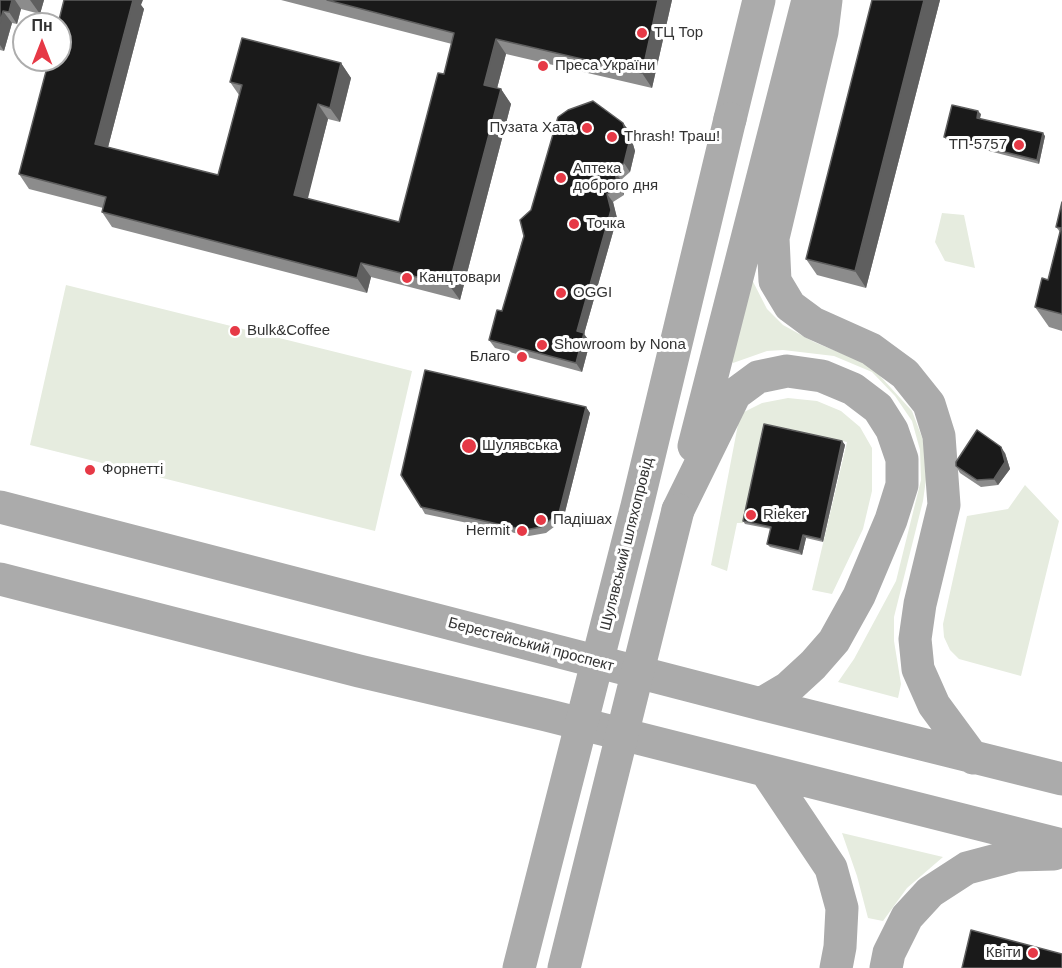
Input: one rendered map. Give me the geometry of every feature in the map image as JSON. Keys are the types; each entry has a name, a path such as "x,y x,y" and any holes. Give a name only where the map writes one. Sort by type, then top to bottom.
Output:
{"main road":[{"name":"Шулявський шляхопровід","path":"519,968 637,506 759,0"},
{"path":"564,968 775,120 808,0"},
{"path":"826,0 822,32 773,238 775,281 790,306 813,323 871,349 905,374 929,404 939,436 944,505 920,604 915,639 918,669 934,705 973,758"},
{"path":"678,510 735,394 758,377 787,371 832,381 853,389 878,408 892,430 902,459 902,485 891,520 859,596 834,641 788,688 761,704"},
{"name":"Берестейський проспект","path":"0,507 761,704 1062,779"},
{"path":"0,579 1062,845"},
{"path":"766,771 831,868 842,908 840,947 836,968"},
{"path":"886,968 889,952 907,917 930,892 967,868 1016,855 1062,853"}],"shaded area":[{"path":"942,213 964,215 975,268 945,261 935,242"},
{"path":"746,268 767,309 783,325 814,342 870,365 912,411 923,440 927,472 923,501 894,617 894,641 901,684 898,698 838,682 854,659 896,581 921,480 920,450 912,421 895,396 872,372 834,356 783,350 767,351 733,363 726,355"},
{"path":"66,285 412,371 375,531 30,445"},
{"path":"788,398 817,401 841,411 860,427 872,448 872,491 863,529 832,594 812,590 847,442 763,425 743,523 737,523 727,571 711,565 740,414 762,403"},
{"path":"1025,485 1059,521 1021,676 959,659 950,650 944,637 943,624 967,516 1008,509"},
{"path":"842,833 943,857 907,888 883,921 868,918"}],"building":[{"path":"0,0 12,0 9,12 3,11 0,23"},
{"path":"64,0 133,0 95,144 218,175 242,85 230,82 242,38 341,63 330,108 318,104 294,195 399,222 438,73 444,74 454,33 327,0 658,0 642,73 496,39 484,85 501,89 449,285 361,263 357,278 102,212 106,197 19,174 46,72 72,72 72,12 61,12"},
{"path":"872,0 924,0 855,271 806,259"},
{"name":"Точка","path":"593,101 623,123 629,143 624,163 615,172 618,187 607,194 611,210 577,331 584,333 576,363 489,340 497,310 502,311 524,236 520,220 531,210 558,117 568,110"},
{"path":"952,105 978,111 977,118 1043,133 1037,160 944,137"},
{"path":"1062,202 1062,314 1035,307 1042,278 1048,280 1061,228 1056,227"},
{"path":"425,370 586,407 559,513 541,527 525,530 421,507 401,475"},
{"path":"764,424 842,441 821,539 803,535 799,551 767,544 771,527 743,521"},
{"path":"977,430 1001,447 1005,462 994,479 977,480 956,466 956,462"},
{"path":"971,930 1062,954 1062,968 962,968"}],"place":[{"name":"ТЦ Тор","path":"642,33"},
{"name":"Преса України","path":"543,66"},
{"name":"Пузата Хата","path":"587,128"},
{"name":"Thrash! Траш!","path":"612,137"},
{"name":"ТП-5757","path":"1019,145"},
{"name":"Аптека доброго дня","path":"561,178"},
{"name":"Точка","path":"574,224"},
{"name":"Канцтовари","path":"407,278"},
{"name":"OGGI","path":"561,293"},
{"name":"Bulk&Coffee","path":"235,331"},
{"name":"Showroom by Nona","path":"542,345"},
{"name":"Благо","path":"522,357"},
{"name":"Шулявська","path":"469,446"},
{"name":"Форнетті","path":"90,470"},
{"name":"Rieker","path":"751,515"},
{"name":"Падішах","path":"541,520"},
{"name":"Hermit","path":"522,531"},
{"name":"Квіти","path":"1033,953"}]}
